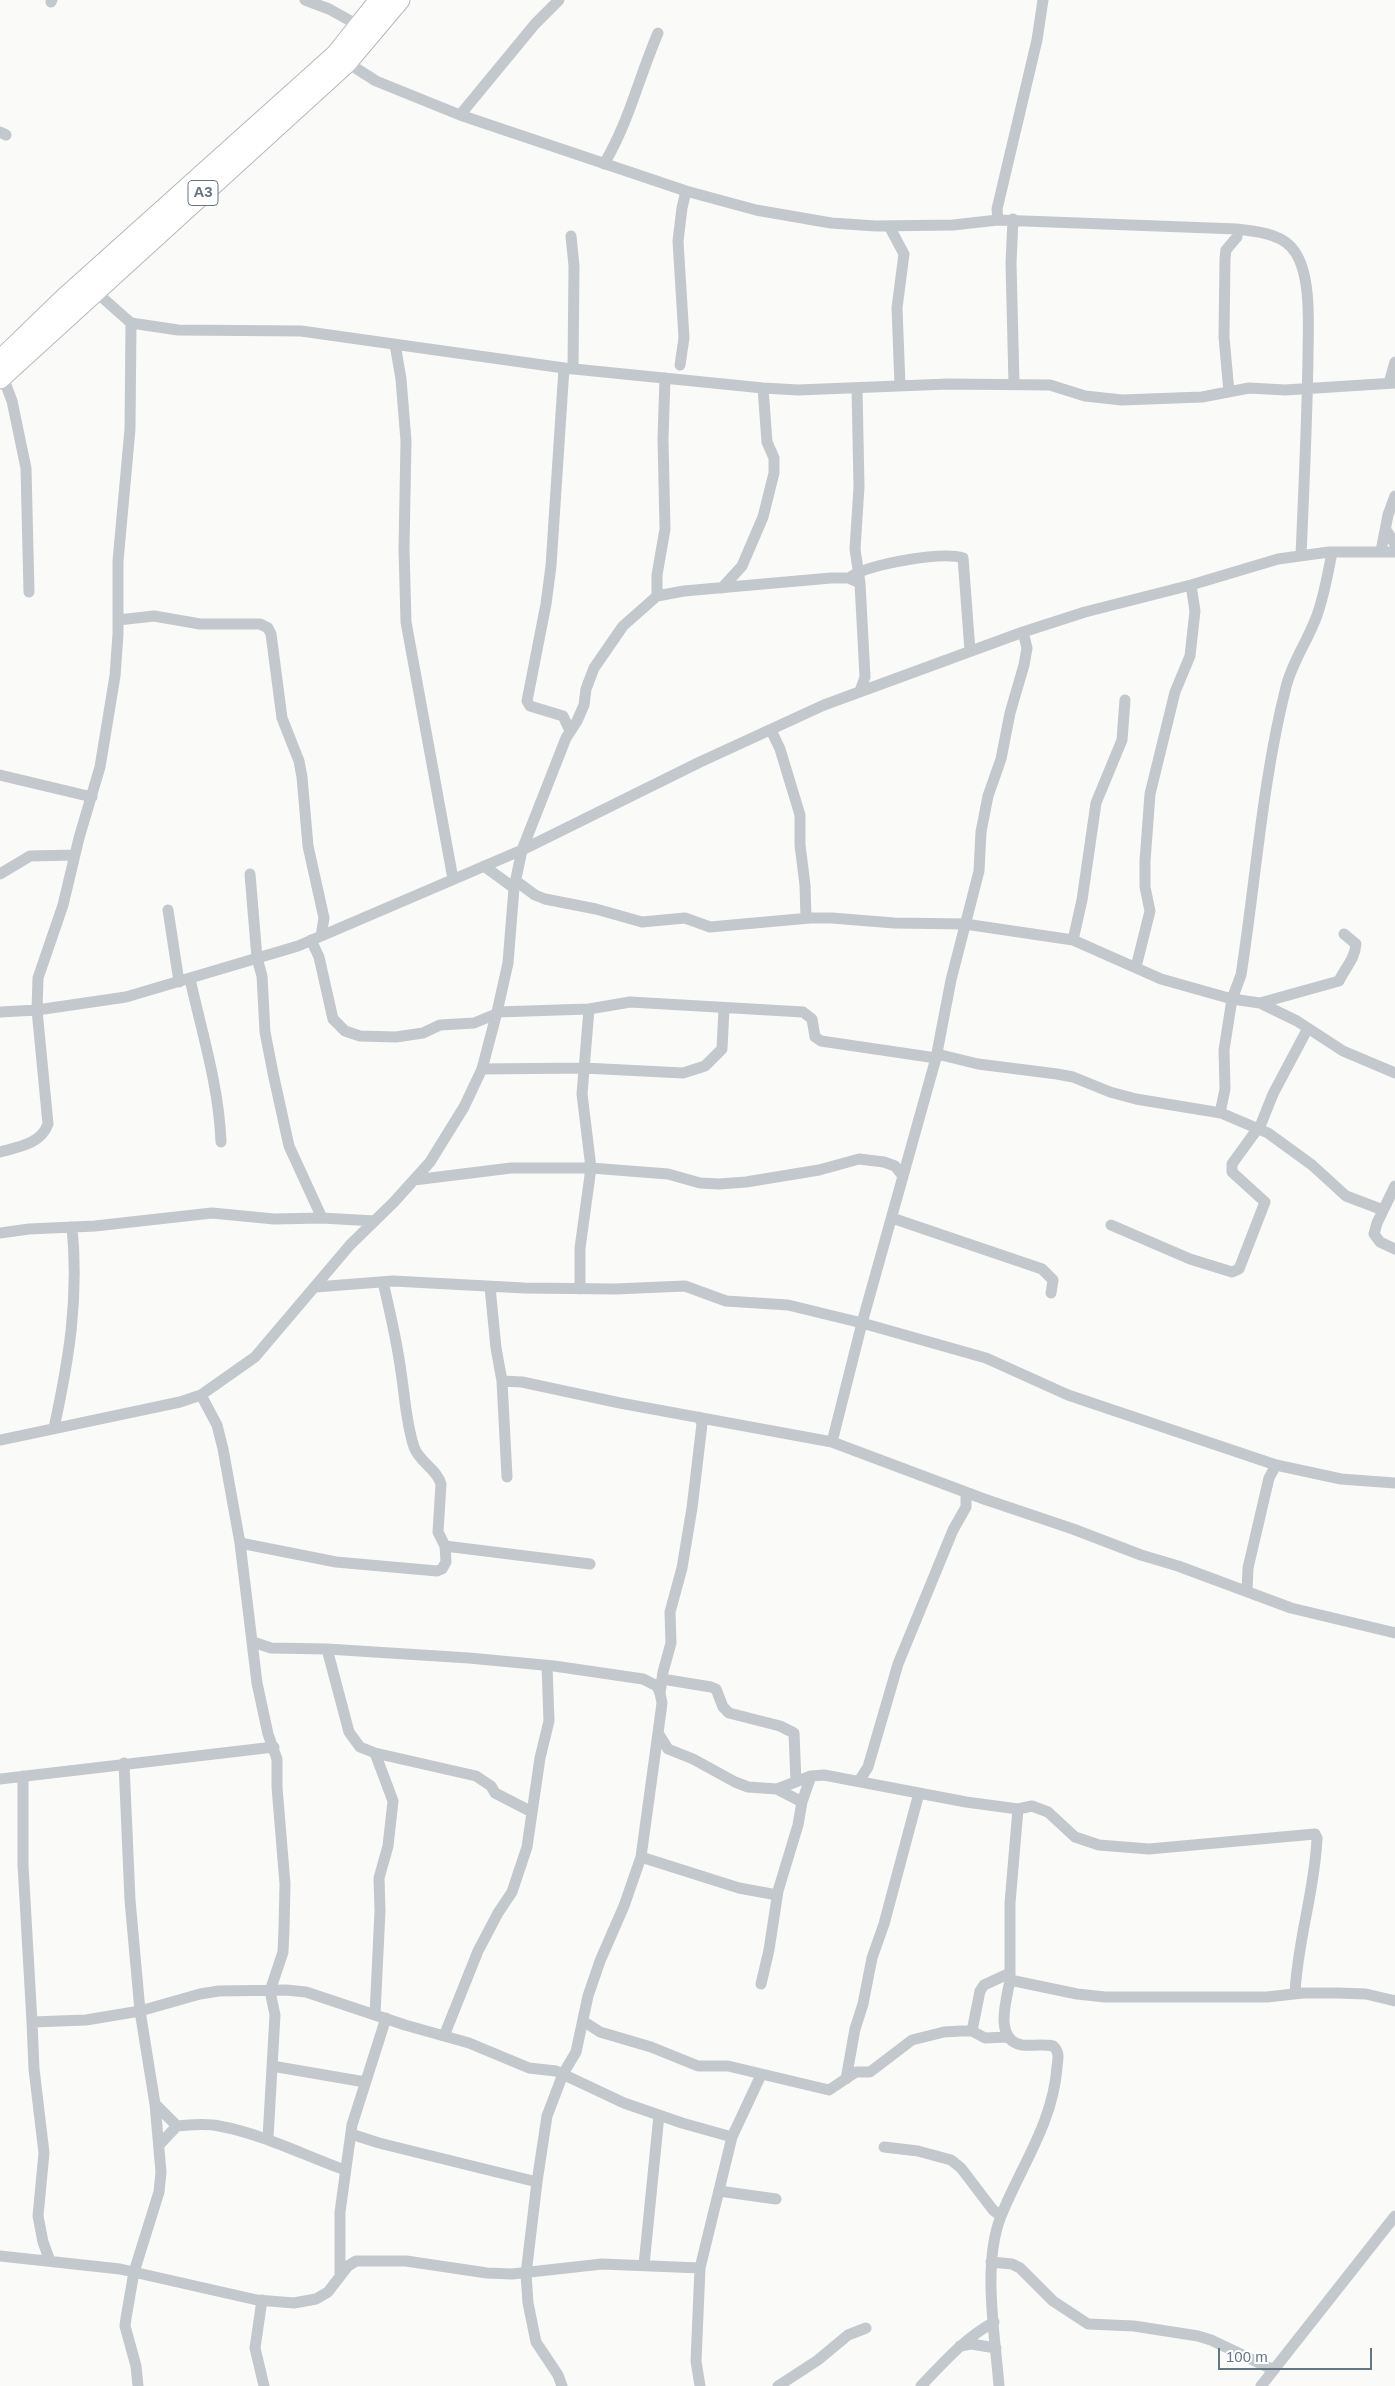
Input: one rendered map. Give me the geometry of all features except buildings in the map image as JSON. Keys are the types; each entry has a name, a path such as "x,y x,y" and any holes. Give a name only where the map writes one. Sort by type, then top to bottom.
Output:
{"highway":[{"name":"A3","path":"1,372 64,298 342,58 358,26 380,0"},
{"name":"A3","path":"1,372 96,292 342,58 400,0"}],"street":[{"path":"305,0 329,9 358,26"},
{"path":"460,115 535,24 560,0"},
{"path":"998,220 997,209 1037,40 1043,0"},
{"path":"604,164 626,123 646,61 658,33"},
{"path":"342,58 376,80 460,115 686,191 756,210 831,223 889,226 953,226 1013,219 1237,229 1280,239 1296,252 1304,274 1308,309 1308,389 1301,555"},
{"path":"683,380 680,365 684,338 678,242 686,191"},
{"path":"1013,219 1011,263 1014,384"},
{"path":"889,226 901,246 904,262 897,308 900,386"},
{"path":"901,246 912,226"},
{"path":"570,731 563,716 530,706 527,701 546,604 551,566 568,369 574,266 571,236"},
{"path":"1229,392 1224,337 1225,266 1226,250 1237,237"},
{"path":"96,292 131,323 178,330 301,331 568,369 798,390 1014,384 1050,385 1085,396 1116,400 1202,396 1249,388 1285,390 1392,383 1395,362"},
{"path":"0,1152 38,1140 48,1124 37,1010 38,978 63,905 92,797 107,729 115,676 118,620 118,561 130,429 131,323"},
{"path":"395,344 401,379 406,441 404,549 406,622 453,879"},
{"path":"657,596 657,575 665,529 663,439 668,378 680,365"},
{"path":"1,372 12,402 26,468 29,592"},
{"path":"722,588 742,566 763,517 775,465 767,442 763,388"},
{"path":"857,388 859,487 855,577 865,677 860,691"},
{"path":"1381,551 1388,515 1395,496"},
{"path":"1386,530 1395,544"},
{"path":"1220,1113 1225,1090 1224,1050 1232,998 1240,975 1264,797 1286,687 1294,661 1316,618 1332,552"},
{"path":"0,1012 37,1010 126,997 257,958 316,938 522,850 700,762 860,691 1023,632 1085,612 1190,585 1278,559 1332,552 1395,552"},
{"path":"0,1440 180,1402 201,1395 256,1357 350,1245 430,1162 464,1107 482,1069 508,963 515,885 522,850 548,780 584,705 586,689 594,668 623,626 657,596 684,591 855,577 883,564 955,555 963,558 970,651"},
{"path":"742,566 751,586"},
{"path":"1136,967 1150,911 1145,887 1145,861 1150,794 1175,692 1190,656 1195,611 1190,585"},
{"path":"118,620 154,616 200,624 260,624 268,628 271,634 282,718 299,761 308,846 324,918 316,938 319,958 333,1019 345,1031 360,1036 396,1037 423,1033 440,1025 474,1023 496,1013 588,1009 630,1002 803,1012 812,1019 815,1037 821,1041 1057,1074 1127,1097 1220,1113 1262,1131 1312,1165 1346,1196 1383,1210"},
{"path":"832,1442 862,1323 937,1056 965,924 981,860 981,832 987,804 1001,759 1010,713 1024,665 1027,648 1023,632"},
{"path":"865,677 878,685"},
{"path":"1073,940 1082,900 1096,803 1122,740 1125,700"},
{"path":"771,730 780,749 800,814 800,845 805,885 806,918"},
{"path":"0,775 92,797"},
{"path":"0,874 30,856 75,855"},
{"path":"484,866 515,885 545,899 596,909 642,922 685,918 710,927 806,918 832,918 894,923 965,924 1073,940 1160,979 1232,998 1260,1003 1308,1028 1343,1051 1395,1073"},
{"path":"250,874 257,958 262,976 265,1032 289,1146 322,1218"},
{"path":"168,910 184,980 214,1079 220,1116 221,1142"},
{"path":"324,918 342,928"},
{"path":"1260,1003 1339,981 1354,956 1356,948 1356,944 1344,934"},
{"path":"482,1069 584,1068 684,1073 705,1066 722,1049 724,1008"},
{"path":"580,1289 580,1248 591,1168 582,1094 588,1009"},
{"path":"474,1023 491,1035"},
{"path":"1111,1225 1190,1259 1236,1272 1239,1269 1265,1202 1232,1172 1232,1164 1262,1131 1263,1119 1273,1094 1308,1028"},
{"path":"414,1180 511,1168 591,1168 668,1174 700,1183 719,1184 746,1182 820,1170 859,1159 884,1162 895,1166 903,1176"},
{"path":"895,1166 908,1162"},
{"path":"1395,1186 1374,1230 1375,1237 1380,1242 1395,1249"},
{"path":"0,1233 212,1213 274,1219 322,1218 374,1221"},
{"path":"892,1218 1042,1269 1053,1280 1051,1293"},
{"path":"54,1428 66,1375 76,1293 72,1227"},
{"path":"316,1287 383,1282 580,1289 685,1286 726,1301 788,1305 862,1323 986,1358 1068,1395 1276,1465 1342,1479 1395,1484"},
{"path":"240,1543 336,1562 437,1571 442,1569 446,1562 445,1546 438,1532 441,1484 439,1478 414,1449 407,1419 395,1333 383,1282"},
{"path":"490,1287 496,1348 502,1381 507,1477"},
{"path":"502,1381 522,1382 704,1421 832,1442 1291,1608 1395,1633"},
{"path":"201,1395 217,1425 240,1543 255,1661 268,1734 277,1759 277,1787 285,1884 284,1930 283,1952 270,1991 275,2015 268,2138"},
{"path":"660,1693 662,1676 671,1643 670,1612 686,1542 704,1421"},
{"path":"1263,1461 1269,1478"},
{"path":"1247,1591 1248,1568 1269,1478 1276,1465"},
{"path":"859,1781 868,1767 898,1664 954,1530 966,1507 966,1492"},
{"path":"445,1546 590,1564"},
{"path":"253,1642 271,1648 327,1648 469,1658 547,1666 643,1679 656,1686 660,1693 662,1702 641,1857 624,1906 600,1961 588,1996 576,2052 563,2074 547,2116 537,2182 526,2274 528,2303 536,2342 558,2375 562,2386"},
{"path":"255,1661 271,1648"},
{"path":"327,1648 349,1732 360,1747 375,1753 476,1776 490,1786 495,1793 532,1812"},
{"path":"444,2036 478,1952 498,1913 512,1892 527,1847 540,1758 549,1721 547,1666"},
{"path":"650,1682 662,1676 712,1687 716,1689 723,1708 729,1713 780,1726 794,1733 796,1782"},
{"path":"658,1733 668,1749 693,1759 735,1782 748,1787 777,1789 802,1802"},
{"path":"0,1779 124,1763 274,1747"},
{"path":"656,1753 668,1749"},
{"path":"340,2274 340,2212 352,2125 365,2082 381,2016 379,1878 388,1846 393,1801 375,1753"},
{"path":"124,1763 130,1900 140,2011 155,2104 161,2172 159,2192 134,2272 125,2326 136,2366 138,2386"},
{"path":"868,1767 875,1784"},
{"path":"777,1789 811,1776 824,1775 1018,1809 1032,1806 1048,1812 1075,1837 1099,1845 1149,1849 1315,1834 1317,1838 1315,1863 1296,1968 1295,1994"},
{"path":"23,1776 23,1865 34,2069 44,2153 38,2216 43,2242 50,2261"},
{"path":"761,1984 769,1950 777,1895 798,1824 802,1802 811,1776"},
{"path":"846,2078 872,1958 884,1924 919,1793"},
{"path":"999,2386 991,2250 1001,2216 1040,2136 1056,2085 1058,2054 1053,2046 1016,2043 1006,2033 1010,1976 1010,1903 1018,1809"},
{"path":"641,1857 739,1888 777,1895"},
{"path":"972,2031 980,1991 984,1985 987,1982 1010,1976 1077,1994 1105,1997 1267,1997 1295,1994 1366,1994 1395,2001"},
{"path":"32,2022 86,2020 140,2011 210,1992 306,1992 502,2055 529,2068 563,2074 624,2103 732,2137"},
{"path":"583,2021 600,2032 651,2047 692,2064 709,2067 728,2066 829,2090 856,2072 870,2072 912,2040 944,2032 972,2031 982,2037 993,2037 1006,2033"},
{"path":"272,2066 365,2082"},
{"path":"700,2386 696,2362 700,2268 732,2137 761,2075"},
{"path":"155,2104 177,2126"},
{"path":"644,2265 659,2115"},
{"path":"159,2145 177,2126 217,2125 268,2138 345,2170"},
{"path":"352,2134 379,2143 537,2182"},
{"path":"884,2147 918,2151 951,2160 972,2181 993,2210 1001,2216"},
{"path":"719,2191 776,2199"},
{"path":"1261,2386 1395,2216"},
{"path":"0,2256 134,2272 262,2300 294,2303 316,2299 328,2292 340,2274 356,2261 423,2262 487,2273 526,2274 602,2264 700,2268"},
{"path":"991,2262 1012,2264 1020,2268 1053,2301 1088,2324 1134,2326 1198,2336 1211,2340 1274,2370"},
{"path":"262,2300 256,2348 264,2386"},
{"path":"921,2386 960,2346 994,2322"},
{"path":"778,2386 818,2360 848,2334 866,2328"},
{"path":"960,2346 971,2344 996,2348"}]}
